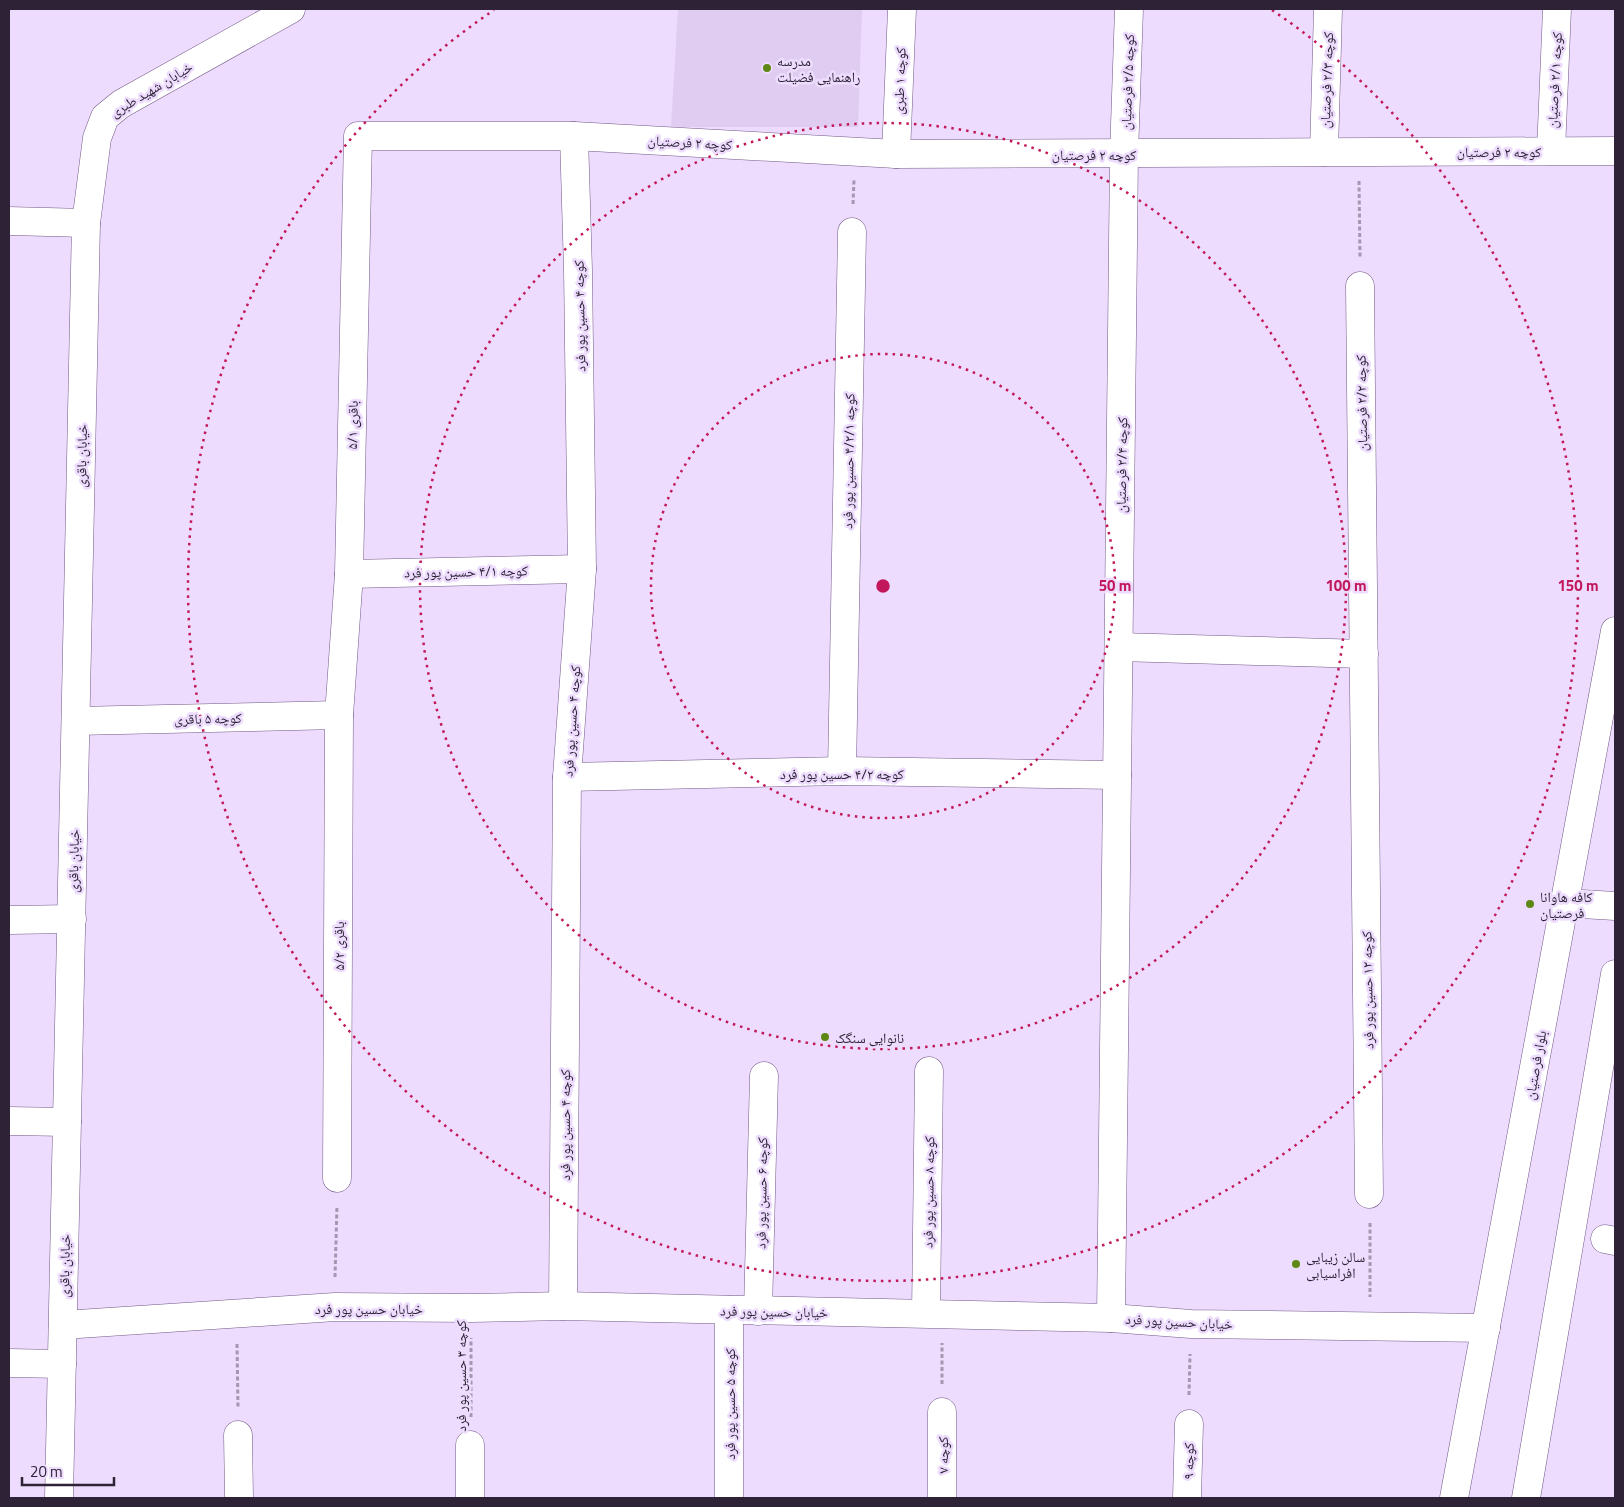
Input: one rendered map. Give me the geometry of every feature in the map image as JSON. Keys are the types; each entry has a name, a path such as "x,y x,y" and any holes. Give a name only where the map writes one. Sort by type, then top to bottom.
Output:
{"street":[{"name":"خیابان شهید طبری","path":"86,223 97,138 105,117 121,104 292,9"},
{"name":"کوچه ۱ طبری","path":"896,154 902,9"},
{"name":"کوچه ۲/۵ فرصتیان","path":"1124,154 1130,9"},
{"name":"کوچه ۲/۳ فرصتیان","path":"1324,152 1328,9"},
{"name":"کوچه ۲/۱ فرصتیان","path":"1550,151 1557,9"},
{"name":"کوچه ۲ فرصتیان","path":"358,136 574,136 896,154 1615,151"},
{"name":"باقری ۵/۱","path":"339,714 349,574 358,136"},
{"name":"کوچه ۴ حسین پور فرد","path":"563,1306 567,777 582,568 578,270 574,136"},
{"name":"کوچه ۲/۴ فرصتیان","path":"1111,1318 1124,154"},
{"path":"9,221 86,223"},
{"name":"خیابان باقری","path":"59,1498 86,223"},
{"name":"کوچه ۴/۲/۱ حسین پور فرد","path":"842,771 852,232"},
{"name":"کوچه ۲/۲ فرصتیان","path":"1360,286 1364,654"},
{"name":"کوچه ۴/۱ حسین پور فرد","path":"349,574 582,568"},
{"name":"بلوار فرصتیان","path":"1454,1498 1615,631"},
{"path":"1119,647 1364,654"},
{"name":"کوچه ۱۲ حسین پور فرد","path":"1364,654 1369,1194"},
{"name":"کوچه ۵ باقری","path":"76,721 339,714"},
{"name":"باقری ۵/۲","path":"337,1178 339,714"},
{"name":"کوچه ۴/۲ حسین پور فرد","path":"567,777 842,771 1117,775"},
{"path":"1564,903 1615,906"},
{"path":"9,920 72,919"},
{"path":"1526,1498 1615,974"},
{"name":"کوچه ۸ حسین پور فرد","path":"929,1071 934,1313"},
{"name":"کوچه ۶ حسین پور فرد","path":"758,1311 764,1076"},
{"path":"9,1120 67,1122"},
{"name":"خیابان حسین پور فرد","path":"63,1325 335,1307 472,1308 563,1306 1111,1318 1191,1324 1486,1328"},
{"name":"کوچه ۵ حسین پور فرد","path":"729,1310 729,1498"},
{"path":"9,1363 62,1364"},
{"name":"کوچه ۷","path":"942,1412 942,1498"},
{"name":"کوچه ۹","path":"1187,1498 1189,1424"},
{"path":"238,1435 239,1498"},
{"path":"470,1445 470,1498"}],"path":[{"path":"852,232 856,152"},
{"path":"1359,152 1360,286"},
{"path":"335,1307 337,1178"},
{"path":"1369,1194 1370,1325"},
{"name":"کوچه ۳ حسین پور فرد","path":"470,1445 472,1308"},
{"path":"236,1313 238,1435"},
{"path":"934,1313 942,1412"},
{"path":"1189,1424 1191,1324"}],"shaded area":[{"name":"مدرسه راهنمایی فضیلت","path":"678,9 862,9 858,127 671,127"}],"place":[{"name":"مدرسه راهنمایی فضیلت","path":"767,68"},
{"name":"کافه هاوانا فرصتیان","path":"1530,904"},
{"name":"نانوایی سنگک","path":"825,1037"},
{"name":"سالن زیبایی افراسیابی","path":"1296,1264"}]}
